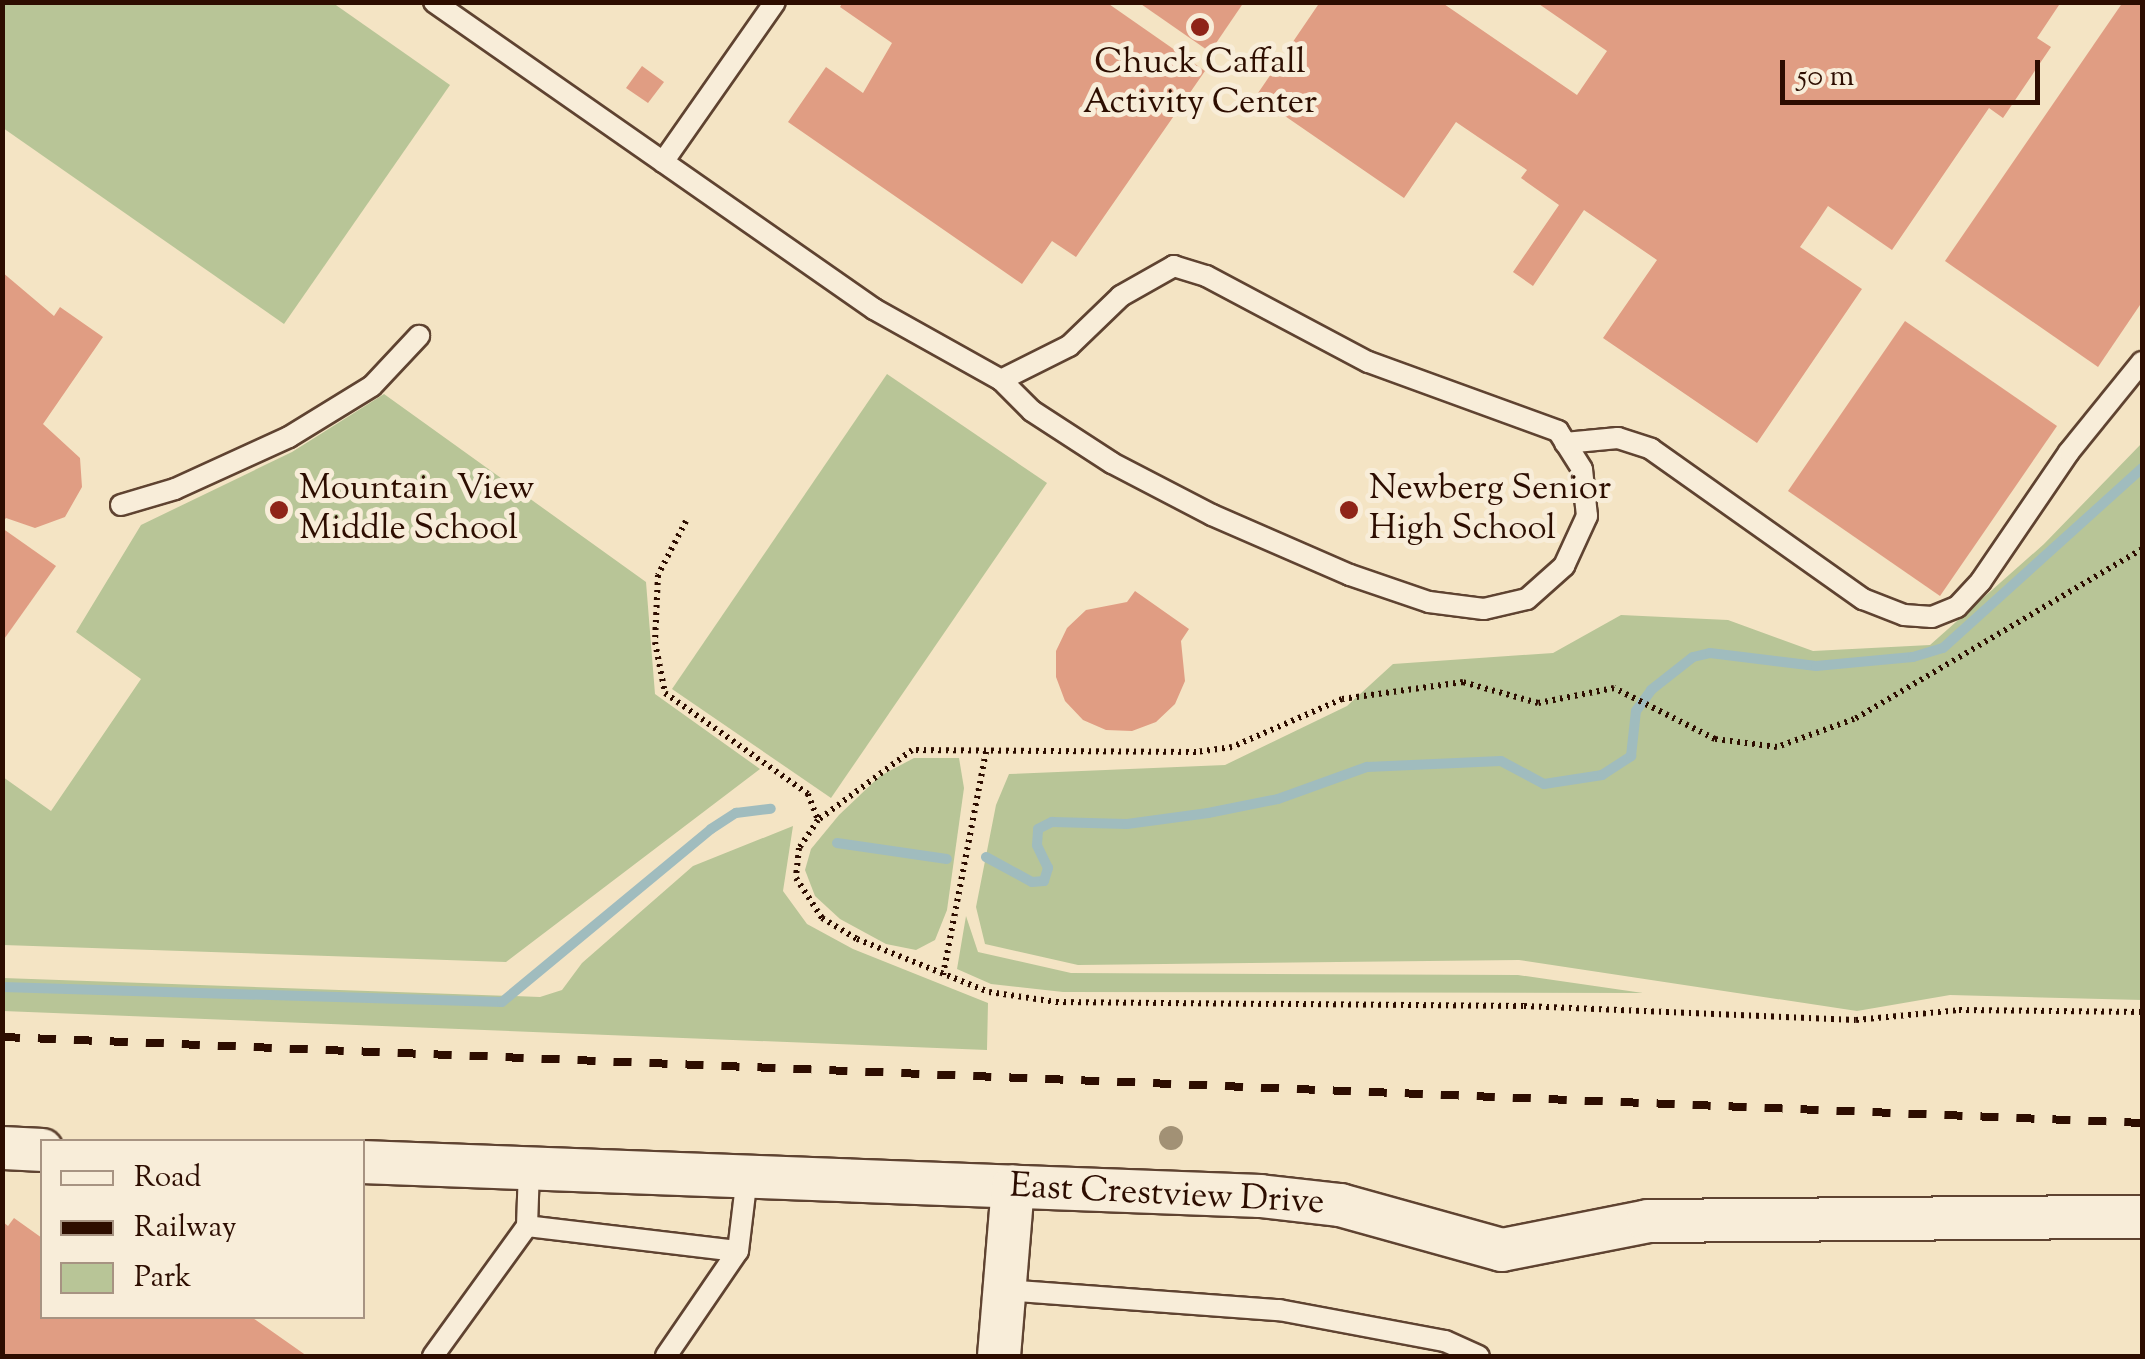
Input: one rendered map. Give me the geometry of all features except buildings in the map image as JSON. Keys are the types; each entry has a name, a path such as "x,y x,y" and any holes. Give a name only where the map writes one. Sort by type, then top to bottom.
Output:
{"street":[{"path":"2,1148 40,1150"},
{"name":"East Crestview Drive","path":"365,1162 1013,1187 1340,1205 1502,1250 1648,1221 2142,1217"},
{"path":"998,1356 1013,1187"}],"lane":[{"path":"434,2 874,308 1001,380 1032,410 1112,462 1212,515 1350,575 1429,602 1484,609 1527,599 1564,566 1587,516 1582,469 1558,431 1511,409 1368,362 1206,276 1174,266 1121,296 1069,346 1001,380"},
{"path":"662,162 775,2"},
{"path":"121,505 174,489 289,437 372,386 420,336"},
{"path":"1565,443 1618,438 1651,450 1863,599 1904,615 1932,617 1957,608 1981,582 2069,452 2142,362"},
{"path":"433,1356 526,1226 529,1168"},
{"path":"666,1356 738,1250 746,1176"},
{"path":"526,1226 738,1250"},
{"path":"1004,1290 1279,1310 1445,1341 1479,1356"}],"path":[{"path":"686,521 658,575 655,642 666,693 808,794 818,820"},
{"path":"2142,549 1818,737 1748,748 1662,714 1628,692 1586,690 1538,703 1463,682 1342,699 1232,747 1196,752 912,750 818,820 799,848 796,878 804,898 857,939 988,992 1056,1002 1524,1006 1856,1020 1959,1010 2142,1012"},
{"path":"943,975 986,751"}],"green space":[{"path":"3,2 333,3 450,85 284,324 3,128"},
{"path":"887,374 1047,483 831,798 672,689"},
{"path":"384,394 646,582 655,694 760,769 506,962 3,945 3,777 51,811 141,679 76,632 141,525 292,452"},
{"path":"2142,443 2142,1000 1950,995 1857,1011 1519,960 1078,965 985,944 976,907 996,805 1009,774 1225,765 1347,706 1393,664 1553,653 1621,615 1728,620 1813,651 1930,645 2044,544"},
{"path":"914,758 959,758 964,788 947,910 935,940 916,950 886,944 840,919 815,896 805,870 811,849 839,815 880,776"},
{"path":"793,826 783,891 807,924 853,949 988,1003 987,1050 3,1011 3,978 540,997 562,990 582,963 693,866"},
{"path":"966,916 978,952 1071,973 1518,975 1643,993 1063,992 991,984 957,969"}],"waterway":[{"path":"986,857 1032,882 1044,881 1048,868 1037,845 1038,829 1052,822 1127,824 1208,813 1278,799 1367,767 1501,761 1544,784 1602,775 1631,756 1636,711 1651,690 1693,657 1710,653 1816,666 1913,657 1943,648 2142,468"},
{"path":"2,987 502,1002 711,829 736,813 771,809"},
{"path":"837,843 947,859"}],"railway":[{"path":"2,1037 2142,1123"}],"place":[{"name":"Chuck Caffall Activity Center","path":"1200,27"},
{"name":"Mountain View Middle School","path":"279,510"},
{"name":"Newberg Senior High School","path":"1349,510"}]}
